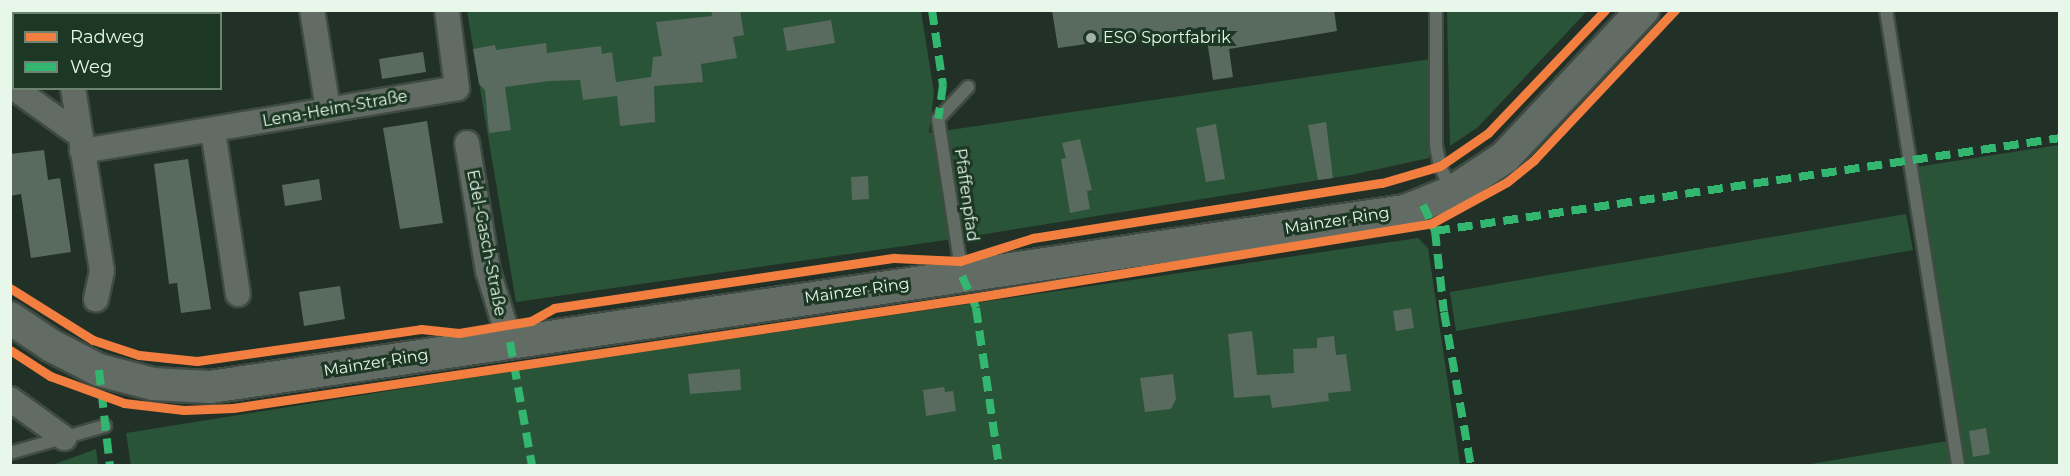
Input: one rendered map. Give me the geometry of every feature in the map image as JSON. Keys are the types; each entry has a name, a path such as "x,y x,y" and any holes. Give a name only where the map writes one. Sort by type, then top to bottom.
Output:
{"street":[{"path":"312,10 328,109"},
{"name":"Lena-Heim-Straße","path":"81,143 213,131 457,88 447,10"},
{"name":"Mainzer Ring","path":"10,318 52,346 99,370 127,380 182,387 250,382 1384,214 1423,205 1452,192 1505,157 1643,10"},
{"path":"15,90 81,143"},
{"path":"73,90 102,271 96,299"},
{"path":"213,131 238,294"},
{"name":"Edel-Gasch-Straße","path":"467,143 488,271 510,342"},
{"path":"10,399 64,438"}],"lane":[{"path":"1436,10 1436,146 1440,166 1452,192"},
{"path":"1886,10 1958,465"},
{"name":"Pfaffenpfad","path":"962,276 938,119 968,87"},
{"path":"10,453 105,426"}],"green space":[{"path":"11,10 36,12 12,12 12,42"},
{"path":"1447,10 1587,11 1478,127 1450,146"},
{"path":"467,11 921,11 934,93 929,133 1431,59 1429,158 1351,175 967,237 516,302"},
{"path":"2059,145 2059,465 1799,466 1959,439 1916,167"},
{"path":"1906,214 1913,250 1456,331 1450,292"},
{"path":"1418,238 1428,248 1460,465 131,466 126,433 525,369"},
{"path":"96,449 98,465 52,465"}],"building":[{"path":"711,10 740,10 744,35 733,37 737,58 701,64 703,82 654,86 655,122 620,126 617,96 583,100 580,80 550,81 505,87 511,130 489,133 485,90 479,84 473,49 495,45 496,50 546,43 547,53 601,46 602,54 612,52 616,82 651,77 653,57 662,56 656,22 712,16"},
{"path":"1052,10 1334,10 1337,31 1229,49 1233,77 1213,80 1205,27 1058,48"},
{"path":"831,20 835,43 787,51 783,28"},
{"path":"423,52 426,72 382,79 379,59"},
{"path":"427,121 443,223 400,229 383,128"},
{"path":"1326,122 1333,178 1318,180 1308,125"},
{"path":"1216,124 1225,179 1206,182 1196,128"},
{"path":"1080,139 1092,190 1087,191 1090,209 1070,213 1061,159 1066,158 1062,143"},
{"path":"44,150 48,180 60,178 71,252 31,258 21,194 10,196 10,154"},
{"path":"188,159 211,309 181,313 177,283 169,284 154,164"},
{"path":"868,176 869,199 852,200 851,177"},
{"path":"319,179 322,200 285,206 282,185"},
{"path":"340,286 345,319 304,326 299,292"},
{"path":"1411,308 1414,328 1396,331 1393,311"},
{"path":"1252,331 1257,375 1294,373 1293,349 1317,348 1317,338 1334,336 1336,355 1346,354 1351,391 1328,393 1329,401 1272,408 1270,395 1234,398 1228,334"},
{"path":"740,369 741,390 690,394 688,374"},
{"path":"1173,374 1176,399 1171,409 1145,412 1140,378"},
{"path":"944,387 945,392 953,391 956,411 926,416 923,390"},
{"path":"1986,428 1990,454 1973,457 1969,431"}],"marked path":[{"path":"932,10 943,85 938,119"},
{"path":"1435,231 2060,138"},
{"path":"1423,205 1435,231 1444,312 1471,466"},
{"path":"962,276 976,308 999,466"},
{"path":"510,342 532,466"},
{"path":"99,370 110,466"}],"cycle path":[{"path":"10,288 93,340 139,355 197,361 421,329 459,333 531,321 554,308 894,258 960,261 1033,238 1382,183 1440,166 1488,133 1605,10"},
{"path":"10,350 50,376 124,403 184,410 233,408 971,298 1432,223 1507,182 1534,160 1675,10"}],"place":[{"name":"ESO Sportfabrik","path":"1091,38"}]}
